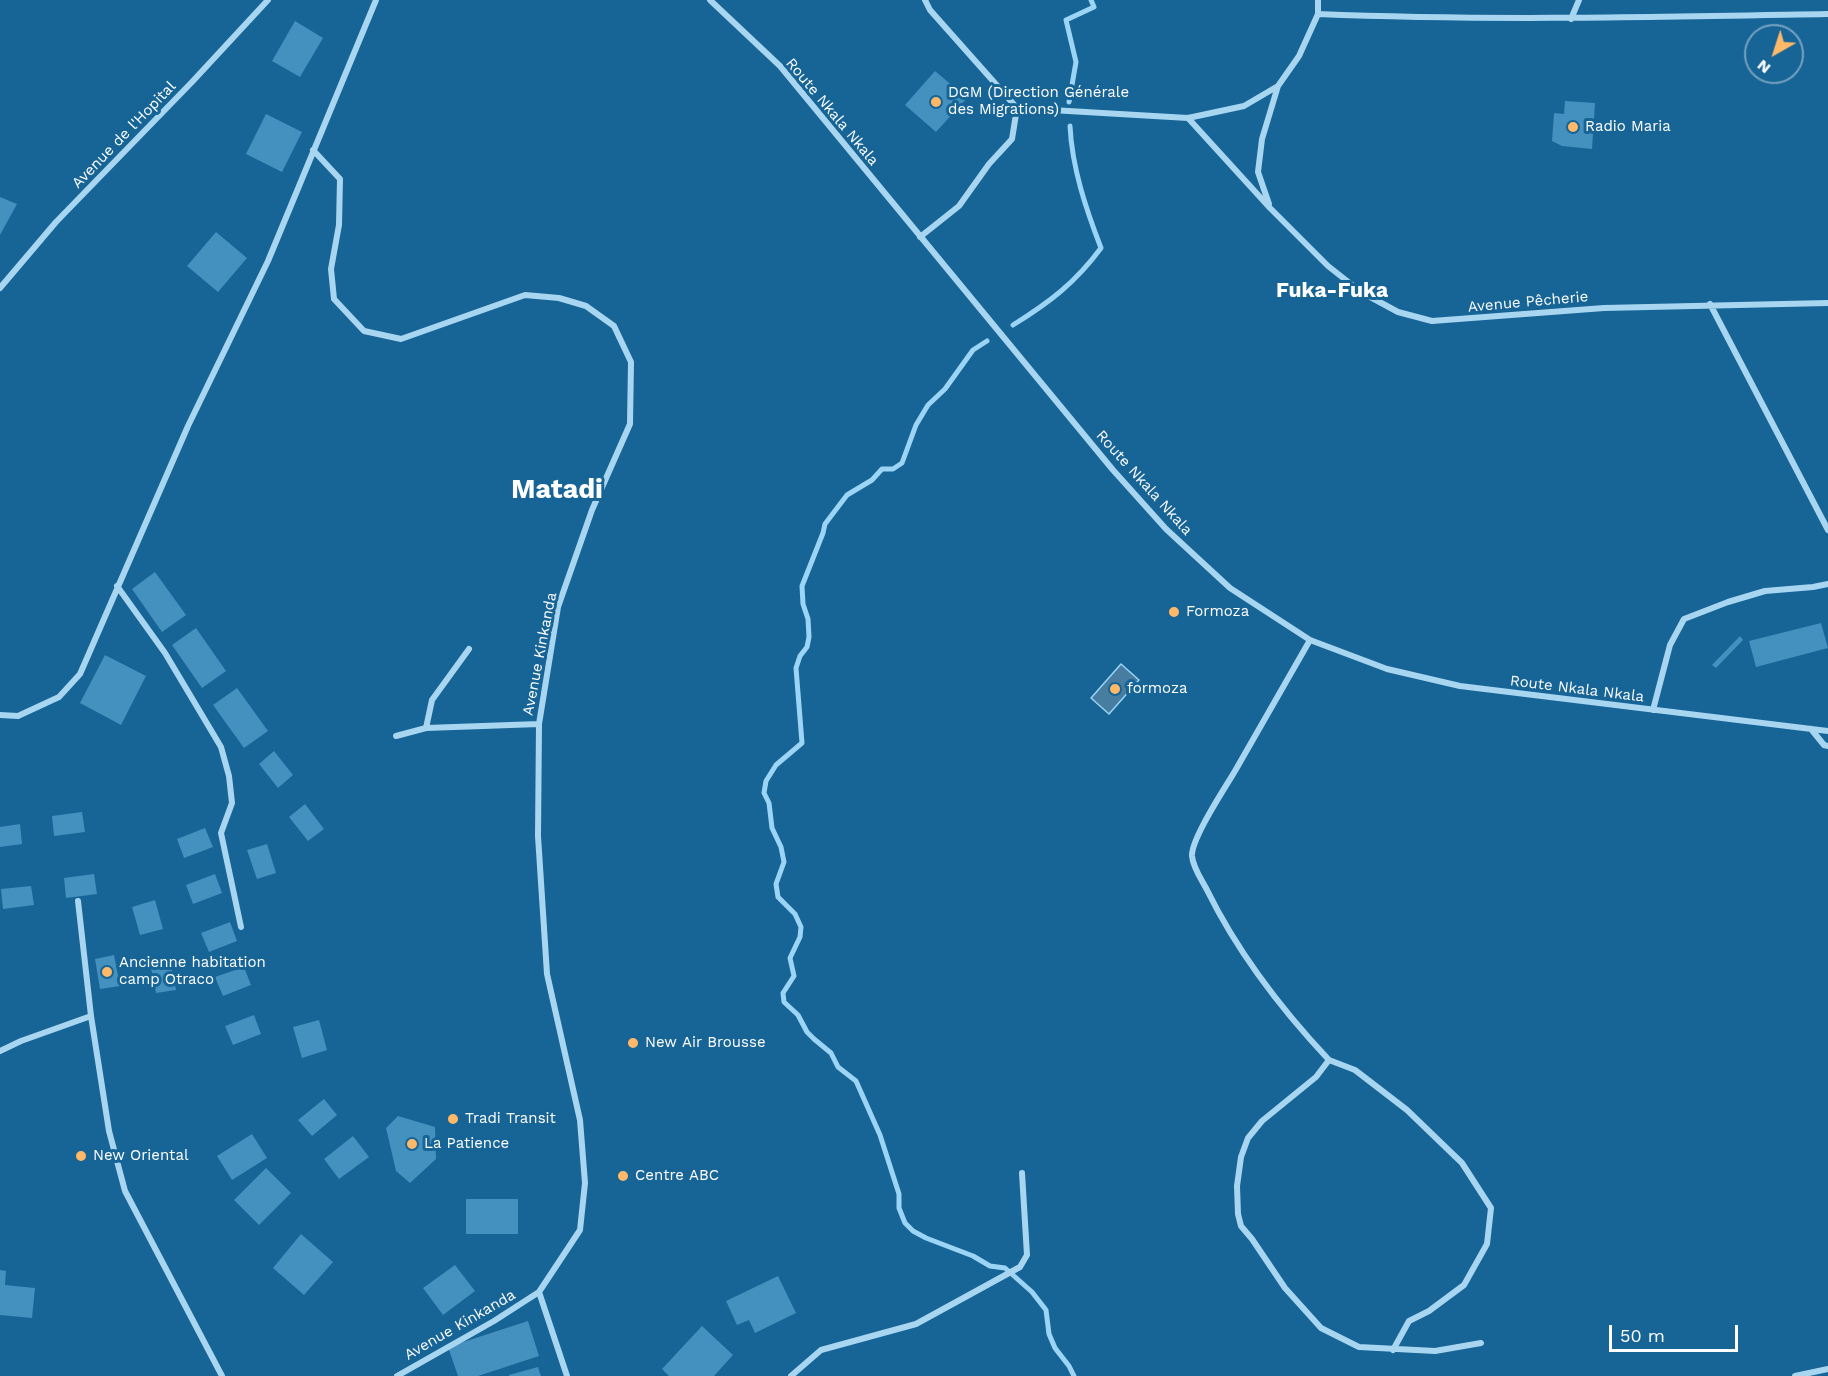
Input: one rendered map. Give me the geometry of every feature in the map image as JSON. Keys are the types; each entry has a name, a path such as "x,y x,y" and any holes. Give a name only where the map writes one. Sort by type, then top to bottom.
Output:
{"street":[{"name":"Avenue de l'Hopital","path":"0,288 56,222 268,0"},
{"path":"0,715 18,716 59,698 80,674 188,426 268,261 376,0"},
{"name":"Route Nkala Nkala","path":"710,0 780,66 1113,470 1166,529 1230,588 1310,640 1387,669 1460,686 1828,731"},
{"path":"925,0 930,10 1017,108 1188,118 1244,106 1278,86"},
{"path":"1270,207 1258,172 1262,138 1278,86 1299,56 1318,14 1318,0"},
{"path":"1571,19 1579,0"},
{"path":"1318,14 1571,19 1828,14"},
{"path":"920,237 959,206 989,164 1012,139 1017,108"},
{"name":"Avenue Pêcherie","path":"1188,118 1328,266 1361,292 1398,312 1432,321 1604,308 1828,303"},
{"name":"Avenue Kinkanda","path":"313,150 340,179 339,225 331,269 334,299 364,331 400,339 525,295 560,298 586,306 614,326 631,362 630,424 592,510 558,607 539,724 538,836 547,974 580,1120 585,1183 580,1230 539,1292 503,1316 397,1376"},
{"path":"1710,304 1828,530"},
{"path":"1653,710 1670,645 1684,619 1765,591 1828,584"},
{"path":"117,586 165,653 221,747 229,776 232,803 221,833 241,927"},
{"path":"1310,640 1218,798 1197,838 1192,855 1195,867 1213,904 1245,957 1278,1001 1329,1060 1355,1070 1407,1110 1462,1163 1491,1208 1487,1244 1464,1286 1429,1311 1409,1321 1393,1350"},
{"path":"426,728 432,700 469,649"},
{"path":"396,736 426,728 539,724"},
{"path":"1812,729 1824,745 1828,746"},
{"path":"78,901 91,1016 109,1131 126,1191 222,1376"},
{"path":"0,1051 91,1016"},
{"path":"1329,1060 1317,1077 1262,1121 1248,1138 1241,1157 1237,1186 1241,1226 1285,1288 1321,1328 1359,1347 1435,1351 1481,1343"},
{"path":"791,1376 821,1350 916,1324 1020,1267 1027,1255 1022,1173"},
{"path":"539,1292 567,1376"},
{"path":"1795,1376 1828,1369"}],"water":[{"name":"formoza","path":"1121,664 1139,680 1109,714 1091,698"}],"building":[{"path":"295,21 323,38 300,77 272,61"},
{"name":"DGM (Direction Générale des Migrations)","path":"935,71 967,98 936,132 905,105"},
{"name":"Radio Maria","path":"1565,101 1595,103 1592,149 1562,146 1552,141 1554,113 1564,114"},
{"path":"266,114 302,132 282,172 246,154"},
{"path":"0,197 17,204 0,235"},
{"path":"216,232 247,258 218,292 187,266"},
{"path":"155,572 186,615 162,632 132,589"},
{"path":"1821,623 1828,648 1756,667 1749,641"},
{"path":"196,628 226,671 202,688 172,645"},
{"path":"1740,636 1743,640 1716,668 1712,665"},
{"path":"105,655 146,676 121,725 80,703"},
{"path":"237,688 268,731 244,748 213,705"},
{"path":"274,751 293,775 278,788 259,764"},
{"path":"305,804 324,829 308,841 289,817"},
{"path":"82,812 85,832 54,836 52,816"},
{"path":"20,824 22,844 0,847 0,827"},
{"path":"205,828 213,847 184,858 177,839"},
{"path":"267,844 276,873 257,879 247,850"},
{"path":"94,874 97,894 66,898 64,878"},
{"path":"215,874 222,893 193,904 186,885"},
{"path":"31,886 34,905 3,909 1,889"},
{"path":"155,900 163,929 140,935 132,907"},
{"name":"Ancienne habitation camp Otraco","path":"230,922 237,941 209,952 201,933"},
{"name":"Ancienne habitation camp Otraco","path":"114,955 120,986 100,989 95,959"},
{"name":"Ancienne habitation camp Otraco","path":"170,960 176,990 156,993 150,963"},
{"name":"Ancienne habitation camp Otraco","path":"244,967 251,985 223,996 215,977"},
{"name":"Ancienne habitation camp Otraco","path":"254,1015 261,1034 233,1045 225,1026"},
{"path":"319,1020 327,1050 302,1058 293,1027"},
{"path":"324,1099 337,1115 312,1136 298,1120"},
{"name":"La Patience","path":"398,1116 435,1127 436,1159 410,1183 396,1171 386,1128"},
{"path":"252,1134 267,1158 232,1180 217,1156"},
{"path":"353,1136 369,1157 339,1179 324,1159"},
{"path":"266,1168 291,1193 259,1225 234,1200"},
{"path":"466,1199 518,1199 518,1234 466,1234"},
{"path":"301,1234 333,1262 304,1295 273,1268"},
{"path":"455,1265 475,1291 443,1315 423,1288"},
{"path":"0,1270 6,1271 5,1285 35,1288 32,1318 0,1315"},
{"path":"778,1276 796,1313 755,1333 749,1320 737,1325 726,1301"},
{"path":"528,1321 539,1356 478,1376 458,1376 448,1347"},
{"path":"702,1326 733,1355 714,1376 669,1376 662,1369"},
{"path":"538,1367 541,1376 509,1376 509,1375"}],"waterway":[{"path":"1069,102 1076,62 1066,20 1094,7 1091,0"},
{"path":"1013,325 1061,291 1101,248 1081,188 1071,142 1070,126"},
{"path":"987,341 973,350 945,389 928,405 916,425 902,463 893,469 882,469 872,480 847,495 825,524 802,586 809,637 807,647 800,656 796,668 802,743 776,765 766,781 764,793 769,803 772,828 781,847 784,862 776,884 778,897 795,914 801,927 800,937 790,958 794,976 783,993 784,1002 798,1015 807,1032 831,1053 838,1067 856,1081 880,1135 899,1194 899,1208 905,1223 913,1231 926,1238 973,1256 990,1266 1005,1268 1032,1292 1046,1310 1049,1334 1055,1348 1074,1376"}],"place":[{"name":"DGM (Direction Générale des Migrations)","path":"936,102"},
{"name":"Radio Maria","path":"1573,127"},
{"name":"Formoza","path":"1174,612"},
{"name":"formoza","path":"1115,689"},
{"name":"Ancienne habitation camp Otraco","path":"107,972"},
{"name":"New Air Brousse","path":"633,1043"},
{"name":"Tradi Transit","path":"453,1119"},
{"name":"La Patience","path":"412,1144"},
{"name":"New Oriental","path":"81,1156"},
{"name":"Centre ABC","path":"623,1176"}],"district":[{"name":"Fuka-Fuka","path":"1332,291"},
{"name":"Matadi","path":"557,490"}]}
